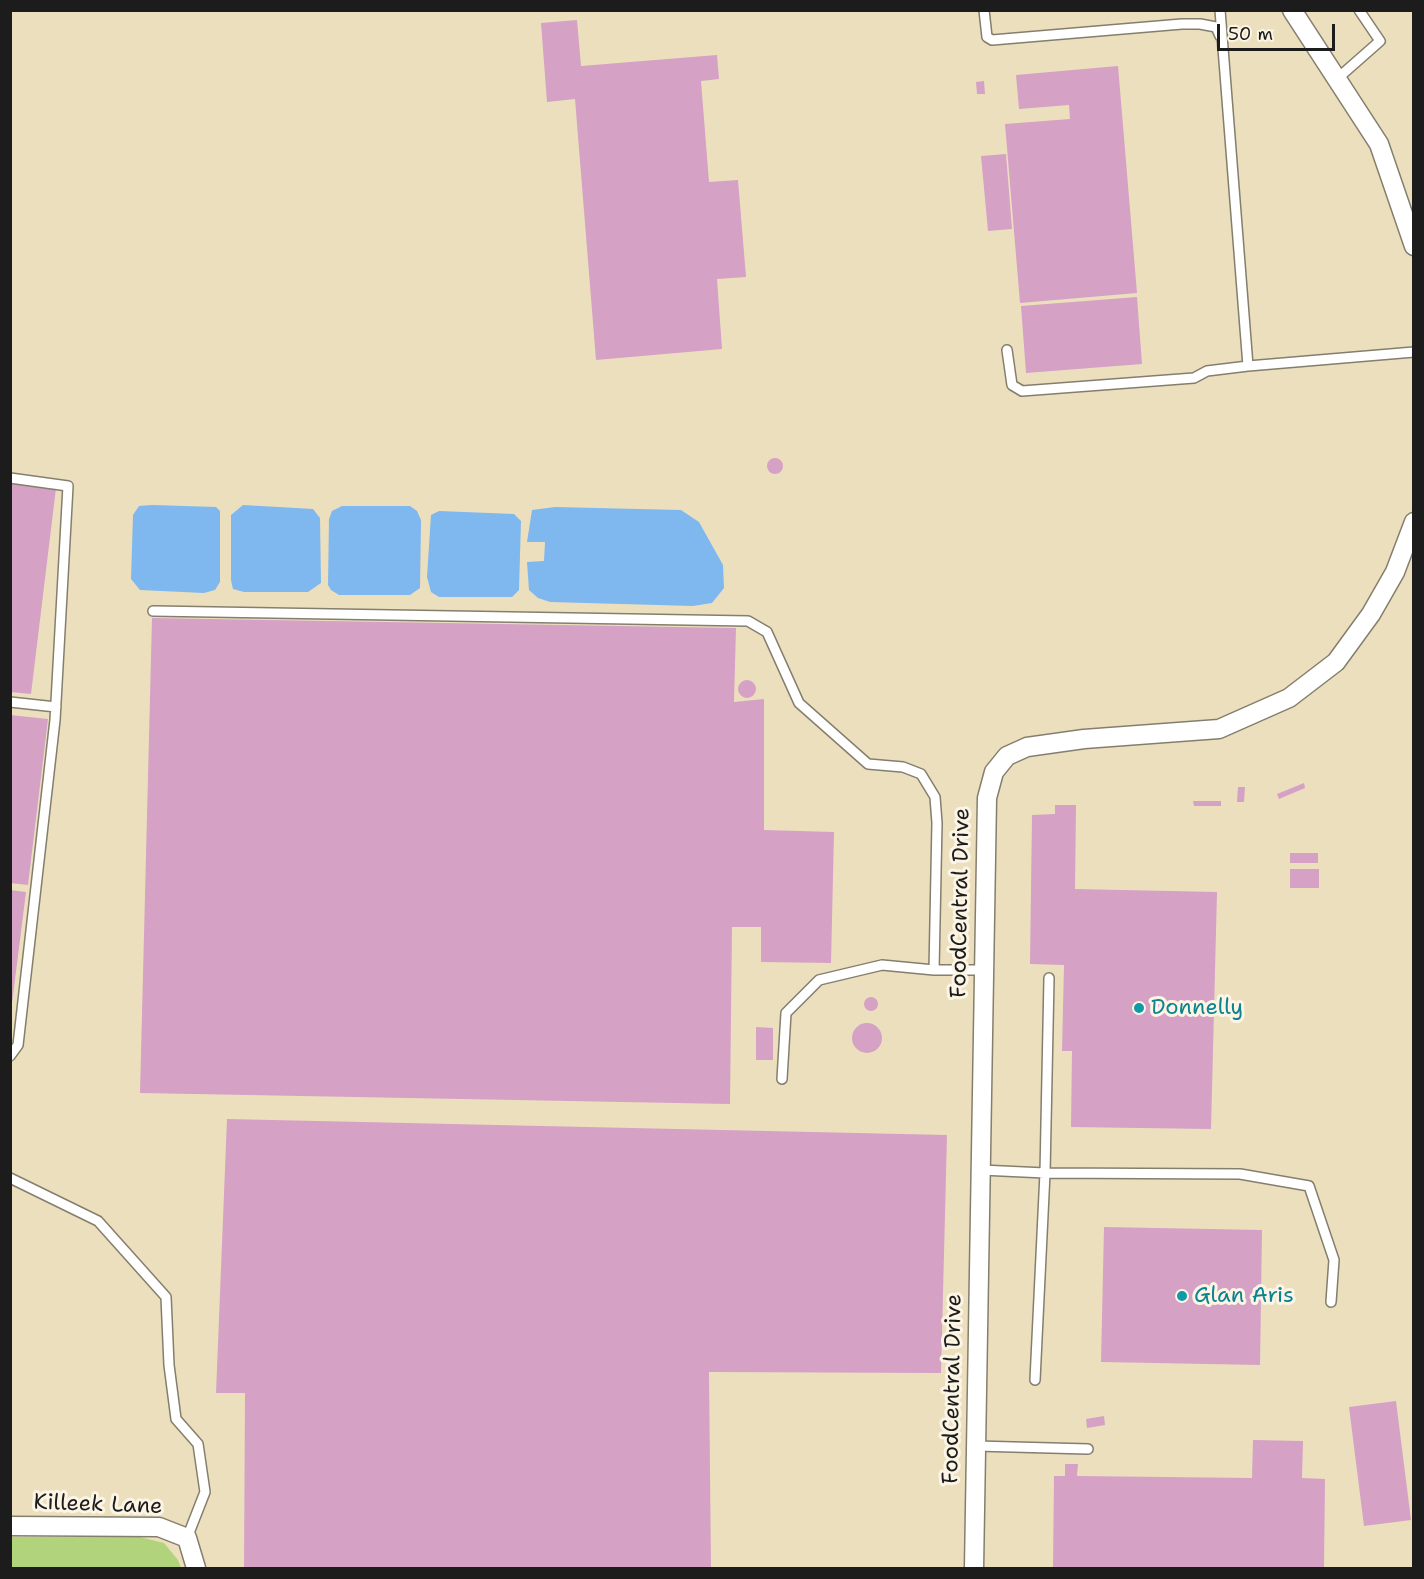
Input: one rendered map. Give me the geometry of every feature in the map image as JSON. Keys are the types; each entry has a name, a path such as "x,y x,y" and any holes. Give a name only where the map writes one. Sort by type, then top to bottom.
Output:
{"street":[{"path":"1292,10 1379,144 1413,246"},
{"name":"FoodCentral Drive","path":"974,1569 987,798 994,772 1007,756 1027,747 1053,742 1219,729 1289,698 1336,662 1364,623 1395,572 1413,527"},
{"name":"Killeek Lane","path":"10,1526 159,1527 187,1538 196,1569"}],"lane":[{"path":"984,10 987,37 992,40 1182,24 1216,27 1221,39"},
{"path":"1220,10 1248,366"},
{"path":"1338,78 1380,41 1359,10"},
{"path":"1007,350 1012,385 1022,392 1194,378 1206,371 1248,366 1413,352"},
{"path":"10,478 68,486 56,707 18,1045 10,1056"},
{"path":"153,611 748,621 767,632 799,703 868,764 903,767 921,774 935,797 937,823 934,970"},
{"path":"10,702 56,707"},
{"path":"782,1079 786,1013 819,980 882,965 934,970 983,970"},
{"path":"1035,1380 1045,1173 1049,978"},
{"path":"981,1170 1045,1173 1240,1174 1309,1185 1334,1260 1331,1302"},
{"path":"10,1178 99,1221 166,1297 169,1365 176,1419 198,1444 205,1492 187,1538"},
{"path":"976,1446 1088,1449"}],"green space":[{"path":"11,1537 140,1537 164,1543 178,1560 181,1568 11,1568"}],"water":[{"path":"243,505 313,509 320,518 321,583 308,592 244,592 233,589 231,515"},
{"path":"139,506 216,507 220,511 220,582 215,590 204,593 140,590 131,579 133,515"},
{"path":"342,506 410,506 417,511 421,520 420,588 410,595 339,595 331,590 328,585 329,519 332,511"},
{"path":"555,507 681,510 699,522 723,565 724,588 712,603 693,606 550,602 538,598 529,590 527,562 544,561 545,542 527,542 532,510"},
{"path":"439,511 514,514 521,521 519,590 512,597 439,597 431,592 427,577 431,515"}],"building":[{"path":"577,20 581,66 717,55 719,79 701,81 709,182 738,180 746,277 717,279 722,349 596,360 575,99 547,102 541,23"},
{"path":"1118,66 1137,293 1020,303 1005,124 1070,119 1069,105 1019,109 1016,75"},
{"path":"984,81 985,94 977,94 976,82"},
{"path":"1006,154 1012,229 988,231 981,156"},
{"path":"1137,297 1142,364 1026,373 1021,306"},
{"path":"772,458 778,458 783,466 781,472 772,474 767,469 767,463"},
{"path":"10,483 56,488 31,694 10,692"},
{"path":"152,618 736,628 734,702 764,699 764,830 834,832 831,963 761,962 761,927 732,927 730,1104 140,1093"},
{"path":"747,680 753,683 756,689 753,695 747,698 741,695 738,689 741,683"},
{"path":"10,715 48,719 28,885 10,883"},
{"path":"1304,783 1305,788 1279,799 1277,794"},
{"path":"1238,787 1245,787 1244,802 1237,802"},
{"path":"1193,801 1221,801 1221,806 1194,806"},
{"name":"Donnelly","path":"1055,805 1076,805 1075,889 1217,892 1211,1129 1071,1127 1072,1051 1062,1051 1064,965 1030,964 1032,815 1055,814"},
{"path":"1290,853 1318,853 1318,863 1290,863"},
{"path":"1290,869 1319,869 1319,888 1290,888"},
{"path":"10,890 26,892 12,1003 10,1003"},
{"path":"871,997 876,999 878,1004 876,1009 871,1011 866,1009 864,1004 866,999"},
{"path":"867,1023 878,1027 882,1038 878,1049 867,1053 856,1049 852,1038 856,1027"},
{"path":"756,1027 773,1028 773,1060 756,1060"},
{"path":"227,1119 947,1135 941,1373 709,1372 711,1568 244,1568 245,1393 216,1393"},
{"name":"Glan Aris","path":"1104,1227 1262,1230 1260,1365 1101,1362"},
{"path":"1396,1401 1411,1520 1364,1526 1349,1407"},
{"path":"1104,1416 1105,1425 1087,1428 1086,1419"},
{"path":"1253,1440 1303,1441 1302,1478 1325,1479 1324,1568 1053,1568 1054,1476 1065,1476 1065,1464 1078,1464 1077,1476 1252,1478"}],"place":[{"name":"Donnelly","path":"1139,1008"},
{"name":"Glan Aris","path":"1182,1296"}]}
